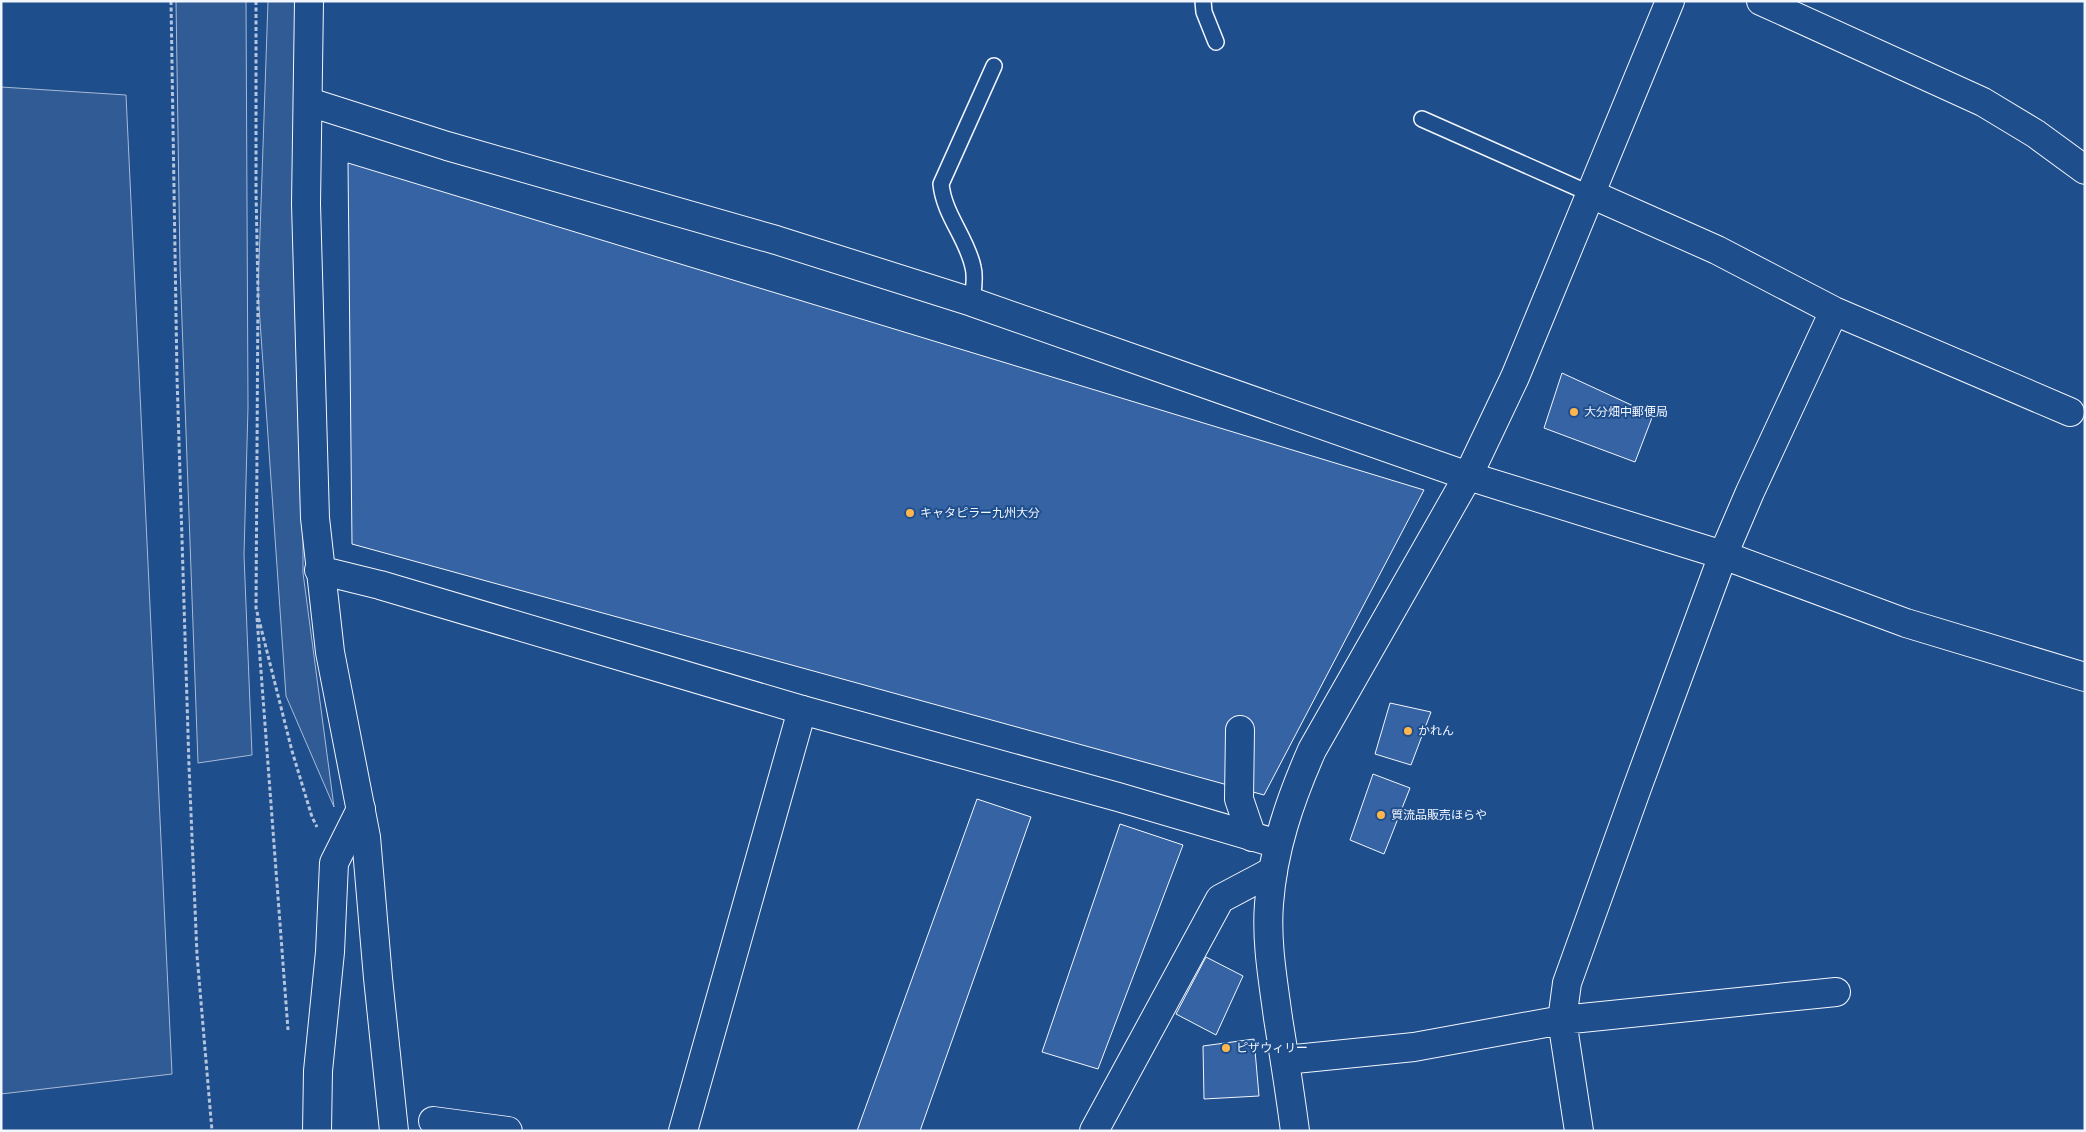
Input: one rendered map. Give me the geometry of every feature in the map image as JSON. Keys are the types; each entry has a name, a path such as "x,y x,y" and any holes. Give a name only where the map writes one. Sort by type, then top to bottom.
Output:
{"street":[{"path":"310,1 306,204 307,276 314,500 319,570 330,652 366,837 394,1131"},
{"path":"1265,841 1296,787 1312,750 1468,476 1515,377 1670,1"},
{"path":"1761,1 1982,102 2036,134 2085,170"},
{"path":"308,102 447,146 776,240 972,302 1468,476 1723,556 1906,623 2085,677"},
{"path":"1591,194 1717,250 1834,311 2070,412"},
{"path":"1579,1131 1562,1020 1567,983 1723,556 1750,492 1834,311"},
{"path":"319,570 409,594 802,710 1118,797 1265,841"},
{"path":"683,1131 802,710"},
{"path":"1240,730 1239,799 1265,841 1273,871 1268,936 1271,968 1296,1131"},
{"path":"317,1131 318,1071 330,952 334,863 361,809"},
{"path":"1094,1131 1220,899 1273,871"},
{"path":"1285,1060 1414,1047 1562,1020 1836,992"},
{"path":"433,1120 508,1131"}],"lane":[{"path":"1203,1 1204,12 1216,42"},
{"path":"972,302 973,268 942,198 941,184 994,66"},
{"path":"1422,119 1591,194"}],"path":[{"path":"171,1 177,377 188,756 197,955 212,1131"},
{"path":"256,1 258,292 256,608 289,1038"},
{"path":"256,608 292,751 312,816 334,863"}],"shaded area":[{"path":"176,1 246,1 248,407 244,555 252,755 198,763 180,266"},
{"path":"268,1 303,1 303,573 334,807 286,696 258,292"},
{"path":"1,87 126,95 172,1074 1,1094"}],"building":[{"path":"348,163 1424,490 1264,795 352,544"},
{"path":"1562,373 1653,415 1635,462 1544,428"},
{"path":"1390,703 1431,712 1411,765 1375,754"},
{"path":"1373,774 1410,788 1384,854 1350,840"},
{"path":"977,799 1031,817 920,1131 857,1131"},
{"path":"1120,824 1183,845 1098,1069 1042,1052"},
{"path":"1206,957 1243,976 1216,1035 1176,1014"},
{"path":"1254,1039 1259,1096 1204,1099 1203,1046"}],"place":[{"name":"大分畑中郵便局","path":"1574,412"},
{"name":"キャタピラー九州大分","path":"910,513"},
{"name":"かれん","path":"1408,731"},
{"name":"質流品販売ほらや","path":"1381,815"},
{"name":"ピザウィリー","path":"1226,1048"}]}
